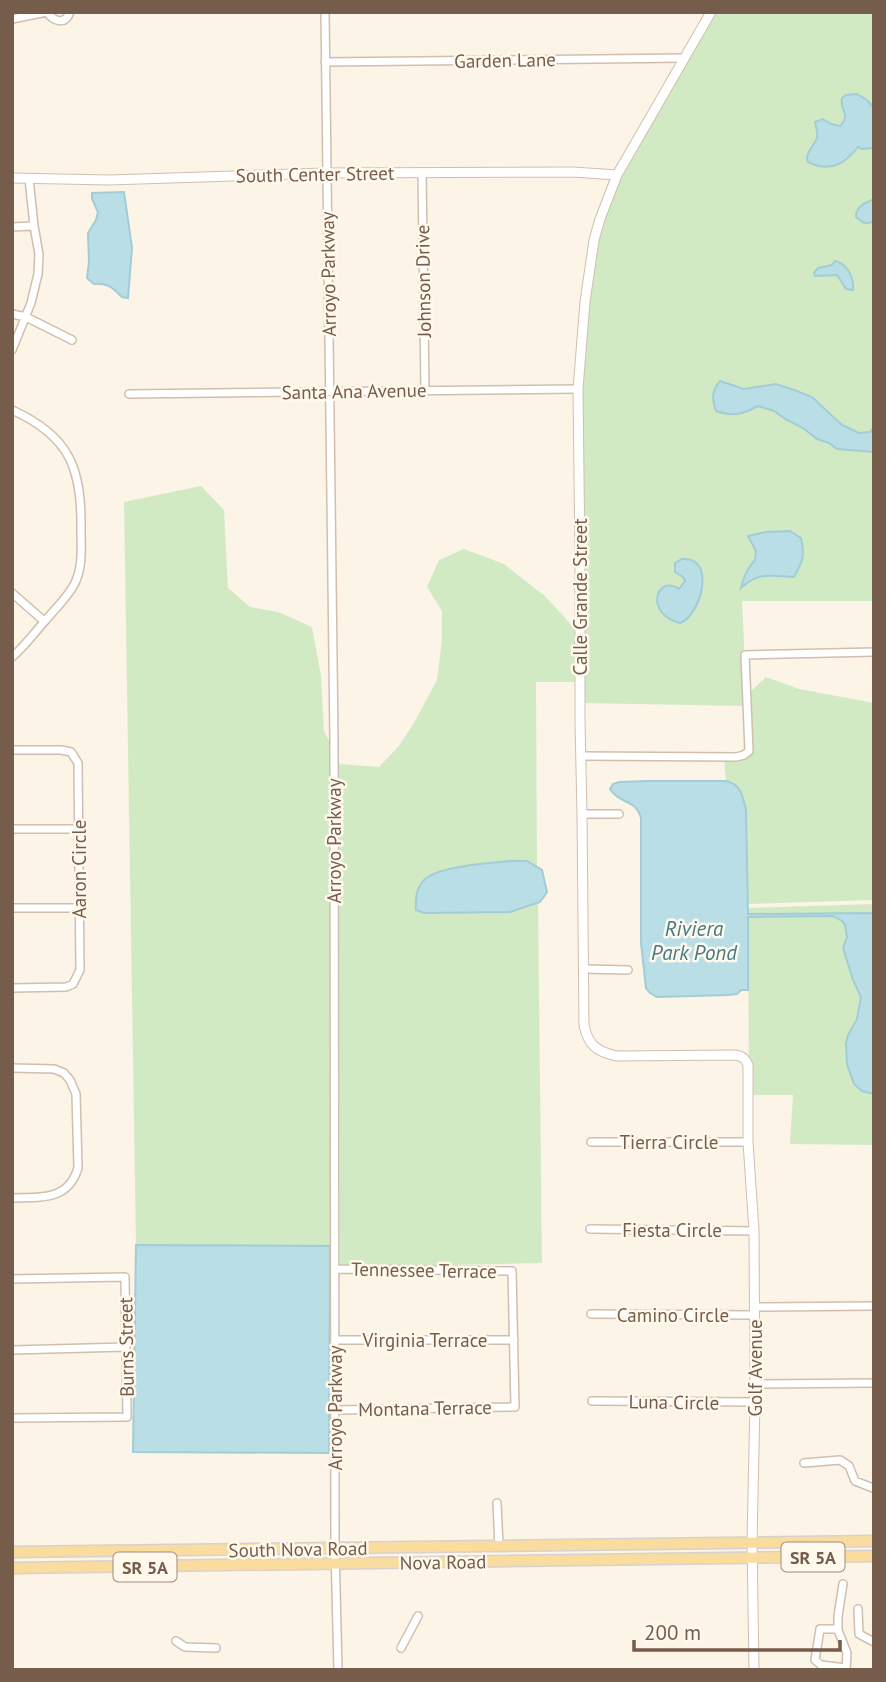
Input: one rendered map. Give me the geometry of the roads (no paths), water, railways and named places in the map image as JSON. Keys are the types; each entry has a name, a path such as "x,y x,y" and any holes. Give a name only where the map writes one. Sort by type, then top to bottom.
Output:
{"main road":[{"name":"SR 5A","path":"752,1542 874,1541"},
{"name":"South Nova Road","path":"12,1552 752,1542"},
{"path":"602,1560 615,1554 625,1544"},
{"path":"482,1562 501,1546"},
{"path":"177,1566 184,1558 198,1550"},
{"path":"105,1567 112,1558 125,1551"},
{"name":"Nova Road","path":"12,1569 874,1556"}],"street":[{"path":"12,19 47,12 54,20 59,21 68,17 70,12"},
{"name":"Arroyo Parkway","path":"325,12 334,740 335,1548 338,1670"},
{"name":"Calle Grande Street","path":"711,12 617,175 594,240 585,302 579,389 584,1025 593,1046 616,1056 735,1055 741,1056 748,1065"},
{"name":"Garden Lane","path":"325,62 685,58"},
{"name":"South Center Street","path":"12,178 109,180 422,172 573,172 617,175"},
{"name":"Johnson Drive","path":"422,172 425,391"},
{"path":"12,350 26,317 38,274 39,254 29,178"},
{"path":"12,226 34,226"},
{"path":"12,314 26,317 72,340"},
{"name":"Santa Ana Avenue","path":"129,394 579,389"},
{"path":"12,410 52,434 66,452 75,471 81,519 81,563 74,584 12,657"},
{"path":"12,593 44,621"},
{"path":"582,756 744,755 749,751 745,655 874,652"},
{"name":"Aaron Circle","path":"12,750 61,750 71,752 78,763 80,970 73,984 66,987 12,988"},
{"path":"582,814 619,814"},
{"path":"12,830 79,829"},
{"path":"12,908 79,908"},
{"path":"583,970 628,970"},
{"name":"Golf Avenue","path":"748,1065 748,1142 754,1231 755,1311 752,1542 754,1670"},
{"path":"12,1068 54,1069 64,1073 70,1080 76,1094 78,1168 70,1185 60,1193 46,1197 12,1198"},
{"name":"Tierra Circle","path":"591,1142 748,1142"},
{"name":"Fiesta Circle","path":"590,1229 754,1231"},
{"name":"Tennessee Terrace","path":"336,1269 512,1271 514,1340"},
{"name":"Burns Street","path":"12,1279 125,1277 127,1418 12,1418"},
{"name":"Camino Circle","path":"591,1314 874,1306"},
{"name":"Virginia Terrace","path":"335,1340 514,1340"},
{"name":"Montana Terrace","path":"336,1409 515,1407 514,1340"},
{"path":"12,1350 126,1347"},
{"path":"755,1384 874,1383"},
{"name":"Luna Circle","path":"592,1401 755,1402"},
{"path":"804,1463 840,1460 849,1466 855,1481 873,1488"},
{"path":"497,1503 501,1546"},
{"path":"838,1629 820,1629 815,1660 821,1665 846,1669 847,1653 838,1629 843,1584"},
{"path":"858,1609 859,1634 874,1642"},
{"path":"401,1648 418,1616"},
{"path":"176,1641 185,1647 216,1648"}],"water":[{"path":"857,94 874,108 874,148 858,147 844,161 834,166 822,167 809,163 807,155 817,136 815,122 823,119 840,126 845,118 842,98"},
{"path":"124,192 132,248 128,298 122,297 110,286 94,284 87,278 88,233 98,212 92,193"},
{"path":"874,199 874,221 864,223 856,217 858,210"},
{"path":"835,261 849,272 853,290 846,289 837,275 815,276 818,268 832,265"},
{"path":"720,381 744,389 776,384 812,397 842,425 859,433 870,432 874,427 874,452 837,449 774,411 758,406 738,414 716,411 713,395"},
{"path":"790,531 801,538 803,549 794,577 760,577 741,588 746,573 755,560 756,551 748,536"},
{"path":"682,559 693,561 699,567 702,587 694,610 680,623 661,612 657,597 664,587 679,589 685,581 675,572 675,563"},
{"name":"Riviera Park Pond","path":"726,781 738,788 746,810 748,914 874,913 874,1094 862,1091 854,1084 847,1064 846,1043 857,1019 861,997 843,948 847,937 845,925 833,916 748,917 748,990 728,995 657,997 646,988 641,943 641,818 631,804 610,789 613,784 619,782"},
{"path":"527,861 542,870 547,892 540,902 510,912 424,913 416,910 418,889 425,879 432,875 466,866"},
{"path":"136,1245 330,1246 329,1453 133,1452"}]}
